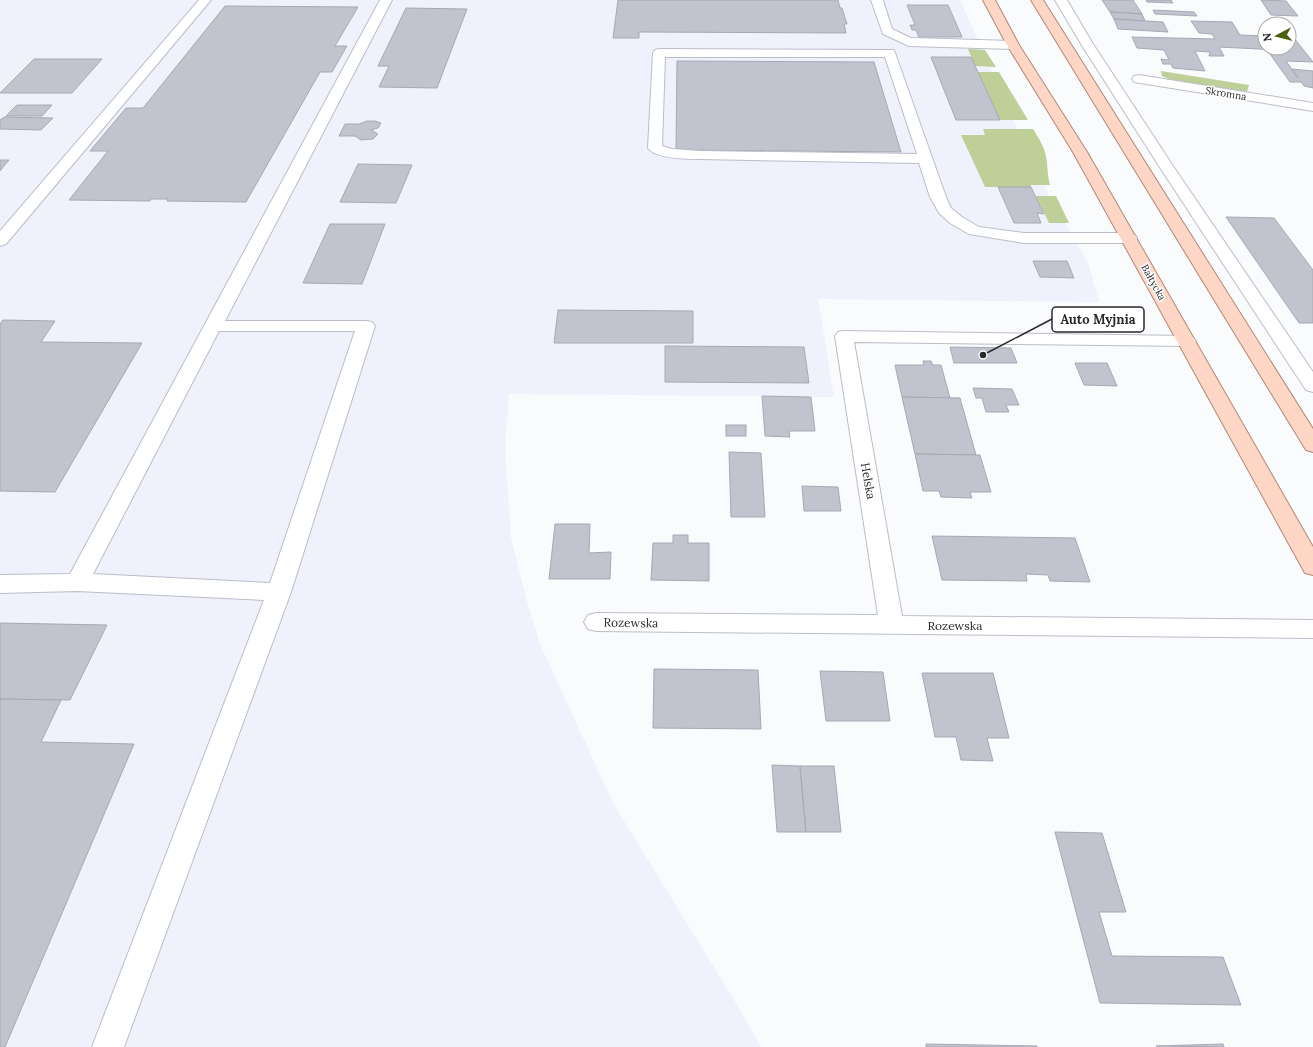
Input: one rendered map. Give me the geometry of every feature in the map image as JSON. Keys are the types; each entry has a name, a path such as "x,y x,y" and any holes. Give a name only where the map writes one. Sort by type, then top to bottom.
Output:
{"main road":[{"name":"Bałtycka","path":"989,0 1013,45 1062,121 1129,238 1313,567"},
{"path":"1036,2 1313,444"}],"street":[{"path":"0,241 205,0"},
{"path":"77,582 386,0"},
{"path":"877,0 887,31 909,42 1013,45"},
{"path":"1061,0 1087,44 1166,166 1313,386"},
{"path":"926,159 700,155 671,153 655,148 659,53 890,53 926,159 938,196 945,210 956,220 976,231 1024,238 1129,238"},
{"name":"Skromna","path":"1139,79 1313,106"},
{"path":"108,1047 279,592 366,326 213,326"},
{"name":"Helska","path":"892,626 844,336 1187,341"},
{"path":"0,584 77,582 279,592"},
{"name":"Rozewska","path":"596,622 1313,630"}],"shaded area":[{"path":"0,0 960,0 1040,179 1088,263 1099,302 818,299 834,397 509,394 505,448 511,538 527,602 540,644 613,803 734,1000 761,1047 0,1047"}],"green space":[{"path":"968,49 985,50 996,67 975,66"},
{"path":"1161,71 1249,85 1247,92 1171,80 1162,76"},
{"path":"978,72 999,72 1028,120 1000,120"},
{"path":"983,129 1033,129 1045,152 1050,185 1031,185 1031,187 985,187 961,135 985,135"},
{"path":"1036,196 1056,196 1069,223 1049,223"}],"building":[{"path":"618,0 838,0 847,24 844,24 846,33 639,32 639,38 613,38"},
{"path":"1102,0 1133,0 1142,14 1110,12"},
{"path":"1146,0 1171,0 1173,3 1147,2"},
{"path":"1261,0 1286,1 1298,16 1271,15"},
{"path":"907,5 948,5 962,37 919,37 916,30 912,30 910,25 915,25"},
{"path":"225,6 358,7 335,46 347,46 332,72 320,72 246,202 167,201 168,199 151,199 150,201 69,200 108,151 90,151 126,108 143,108"},
{"path":"406,8 467,9 437,88 379,87 389,66 378,66"},
{"path":"1153,10 1194,12 1197,16 1155,14"},
{"path":"1110,12 1142,14 1145,21 1114,19"},
{"path":"1114,19 1163,22 1168,32 1118,29"},
{"path":"1191,21 1232,22 1240,35 1257,36 1257,49 1219,47 1224,56 1209,56 1210,52 1195,51 1205,71 1173,68 1171,64 1163,64 1161,59 1169,60 1164,50 1137,48 1132,37 1215,39 1212,34 1199,33"},
{"path":"1297,42 1313,62 1286,61 1298,78 1292,69 1313,71 1313,88 1304,86 1301,82 1290,82 1271,56 1297,56"},
{"path":"931,57 971,57 1000,120 956,120"},
{"path":"34,59 102,59 72,93 0,93"},
{"path":"677,61 874,62 901,152 676,150"},
{"path":"17,105 52,105 42,116 6,116"},
{"path":"4,117 53,118 41,130 0,129 0,120"},
{"path":"367,121 381,123 378,128 371,130 378,134 373,139 361,140 355,136 339,136 345,124 359,124"},
{"path":"0,160 9,160 0,171"},
{"path":"358,164 412,165 396,203 340,202"},
{"path":"998,187 1031,187 1044,214 1037,213 1041,223 1014,223"},
{"path":"1226,217 1274,218 1313,270 1313,323 1299,323"},
{"path":"330,224 385,224 362,284 303,283"},
{"path":"1033,261 1067,261 1074,278 1040,277"},
{"path":"558,310 693,311 693,343 554,343"},
{"path":"3,320 55,321 41,342 142,343 55,492 0,491 0,324"},
{"path":"665,346 804,347 809,383 665,382"},
{"path":"950,347 1011,348 1017,363 954,363"},
{"path":"923,361 931,361 933,365 941,365 950,398 902,397 895,365 924,365"},
{"path":"1075,363 1107,363 1117,386 1084,385"},
{"path":"973,388 1012,389 1019,405 1006,405 1009,412 986,412 982,398 976,398"},
{"path":"762,396 811,397 815,431 789,431 790,437 765,436"},
{"path":"902,397 960,398 976,455 915,454"},
{"path":"726,425 746,425 746,436 726,436"},
{"path":"729,452 761,453 765,517 731,517"},
{"path":"915,454 980,455 991,492 970,492 972,498 941,497 939,491 923,491"},
{"path":"802,486 838,487 841,511 804,511"},
{"path":"555,524 590,524 589,553 611,552 610,579 549,579"},
{"path":"673,535 688,535 688,543 709,543 709,581 651,580 653,543 673,543"},
{"path":"932,536 1075,538 1090,582 1050,581 1048,575 1026,574 1027,581 942,580"},
{"path":"0,623 107,625 70,700 0,699"},
{"path":"654,669 758,670 761,729 653,728"},
{"path":"820,671 883,672 890,721 826,721"},
{"path":"922,673 993,673 1009,738 987,738 993,761 961,760 956,737 935,737"},
{"path":"0,699 61,700 41,742 134,744 5,1047 0,1047"},
{"path":"772,765 800,766 806,832 777,832"},
{"path":"800,766 834,766 841,832 806,832"},
{"path":"1055,832 1102,833 1126,912 1099,912 1112,956 1223,957 1241,1005 1100,1003"},
{"path":"926,1044 1037,1046 1037,1047 926,1047"},
{"path":"1223,1044 1224,1047 1156,1046"}],"place":[{"name":"Auto Myjnia","path":"983,355"}]}
